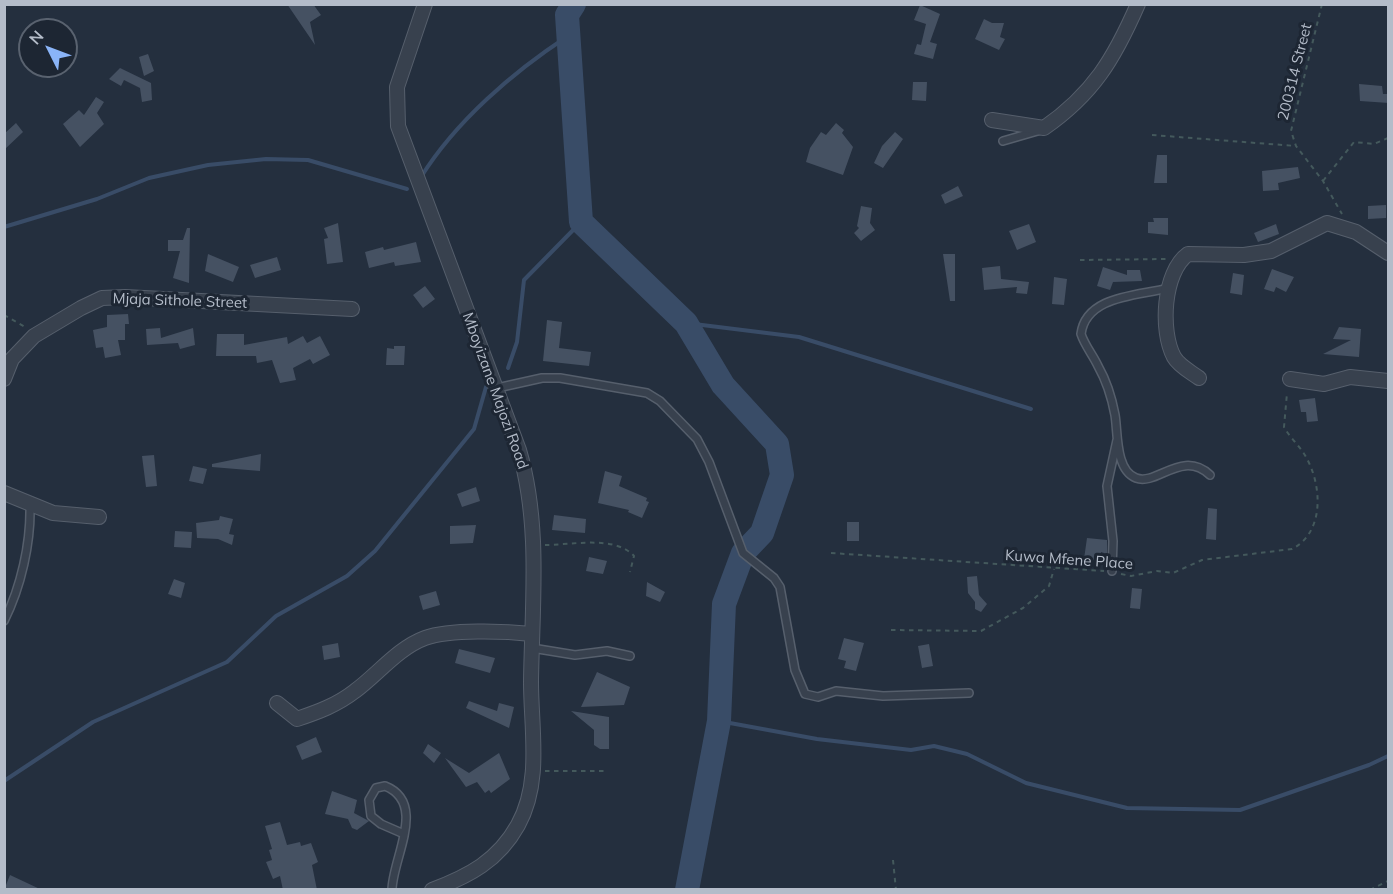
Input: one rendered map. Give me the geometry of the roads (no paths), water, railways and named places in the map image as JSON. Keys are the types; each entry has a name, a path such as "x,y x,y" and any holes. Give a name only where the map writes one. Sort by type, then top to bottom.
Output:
{"street":[{"name":"Mboyizane Majozi Road","path":"425,4 397,87 398,126 497,388 527,482 533,545 533,770 526,806 509,839 483,866 468,876 432,890"},
{"path":"992,120 1044,128 1071,109 1115,55 1138,4"},
{"path":"1199,378 1175,359 1170,346 1166,315 1168,288 1181,259 1193,252 1244,255 1271,251 1323,223 1356,232 1389,253"},
{"name":"Mjaja Sithole Street","path":"4,379 12,359 34,336 102,298 125,297 352,309"},
{"path":"1290,379 1317,384 1350,377 1389,381"},
{"path":"4,493 53,513 99,518"},
{"path":"277,704 297,719 324,710 357,690 404,650 426,638 479,632 532,641"}],"lane":[{"path":"1003,141 1024,137 1044,128"},
{"path":"1168,288 1105,303 1092,312 1082,325 1084,342 1099,367 1115,414 1117,440 1123,464 1133,477 1142,480 1170,469 1190,466 1203,469 1210,475"},
{"path":"497,388 542,378 560,378 647,393 660,401 697,439 709,462 743,553 774,578 780,587 795,670 805,694 818,697 836,691 883,696 969,693"},
{"path":"1112,571 1113,541 1107,486 1117,440"},
{"path":"4,621 18,589 31,523 30,505"},
{"path":"532,641 575,655 607,651 630,656"},
{"path":"392,890 404,834 403,801 391,788 385,786 376,788 369,800 371,816 381,824 404,834"}],"waterway":[{"path":"574,4 567,15 581,222 686,323 723,385 777,444 782,475 762,533 743,553 724,604 719,721 687,890"},
{"path":"421,177 435,156 468,117 527,65 568,36"},
{"path":"4,227 97,199 149,178 208,165 266,159 308,160 407,189"},
{"path":"508,368 517,342 524,280 581,222"},
{"path":"686,323 799,337 1031,409"},
{"path":"4,781 93,722 227,662 276,616 347,576 375,551 474,429 486,387"},
{"path":"719,721 817,739 911,750 934,746 967,754 1026,783 1127,808 1240,810 1369,765 1388,756"}]}
